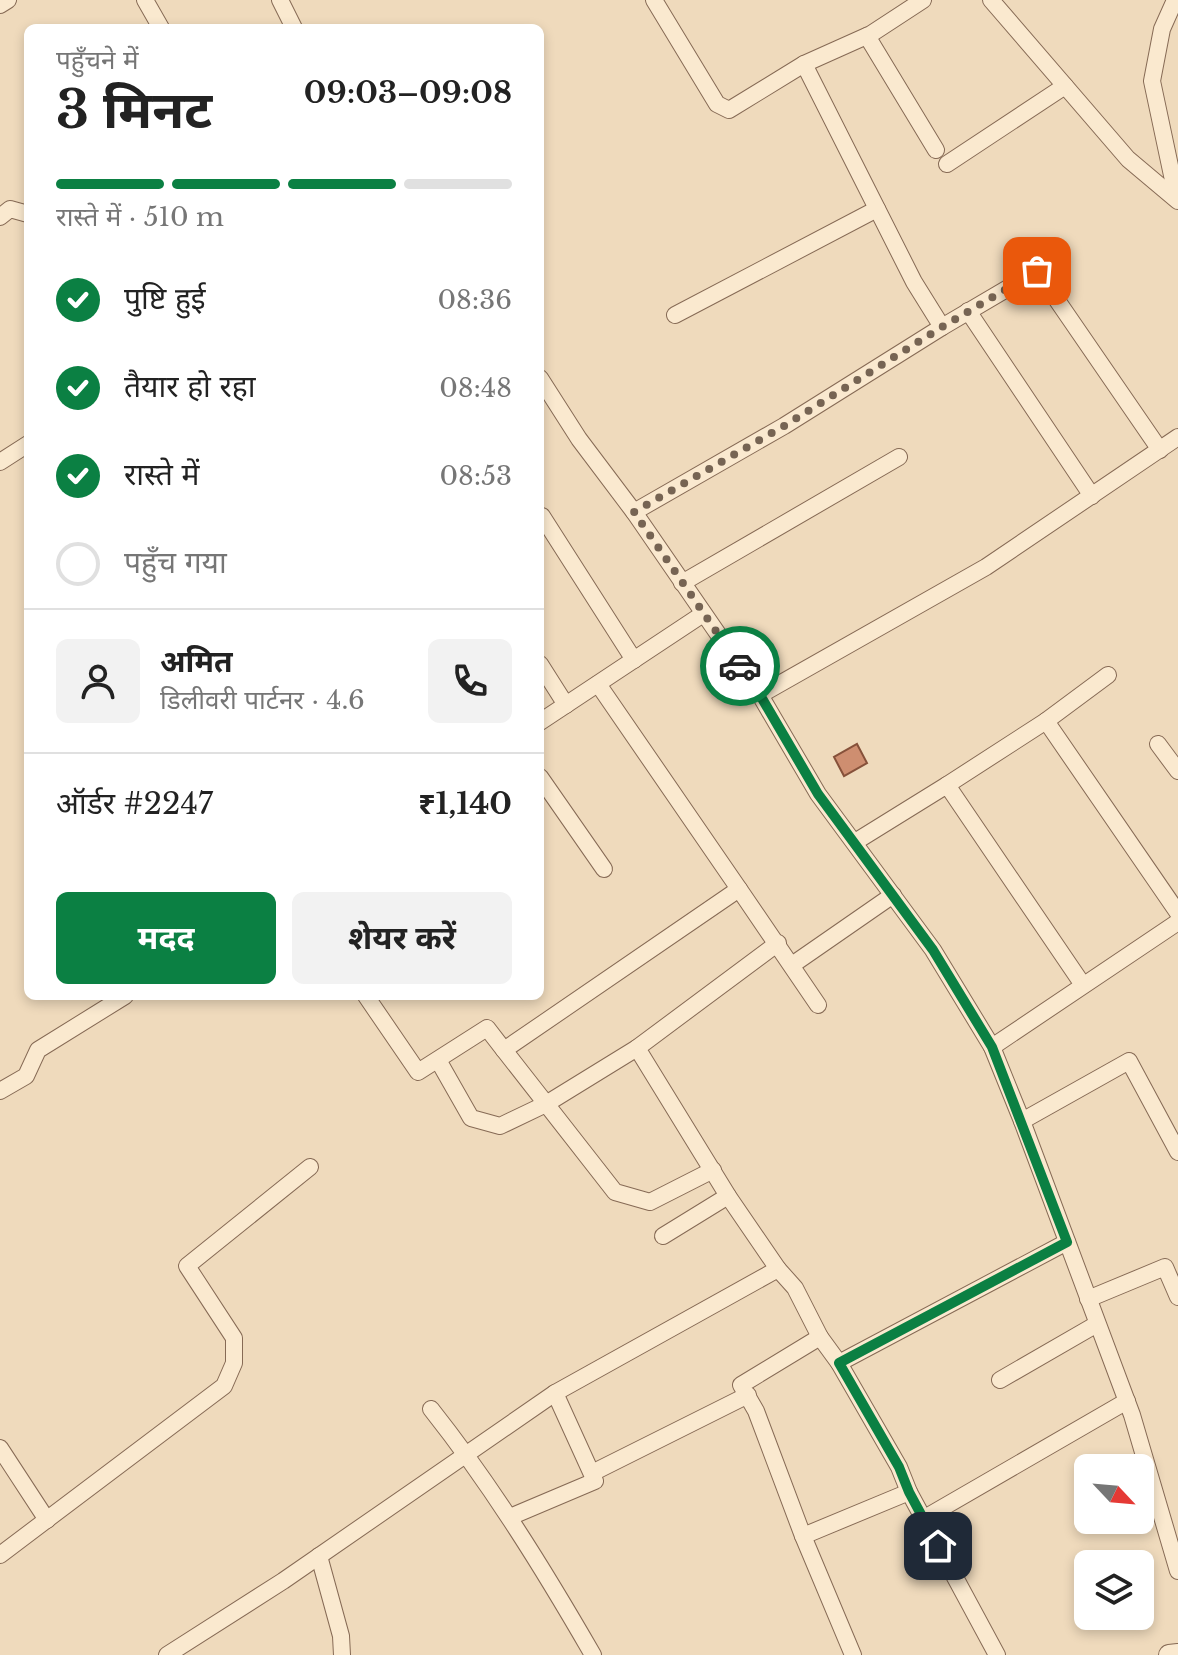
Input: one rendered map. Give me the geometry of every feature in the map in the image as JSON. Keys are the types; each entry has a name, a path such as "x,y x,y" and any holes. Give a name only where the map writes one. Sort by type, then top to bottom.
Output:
{"street":[{"path":"0,5 8,0"},
{"path":"145,0 159,24"},
{"path":"280,0 292,24"},
{"path":"654,0 717,104 729,110 804,64 867,36 923,0"},
{"path":"991,0 1128,159 1177,200"},
{"path":"1175,0 1162,29 1152,81 1172,155 1177,200"},
{"path":"867,36 936,150"},
{"path":"804,64 914,282 942,327"},
{"path":"947,164 1065,86"},
{"path":"0,217 10,209 24,213"},
{"path":"675,315 877,209"},
{"path":"634,512 784,426 1037,271 1160,450"},
{"path":"968,311 1092,496"},
{"path":"544,384 579,439 634,512 760,695 818,794 933,950 992,1047 1172,1518 1178,1571"},
{"path":"760,695 986,567 1178,437"},
{"path":"0,462 24,447"},
{"path":"682,583 899,457"},
{"path":"544,519 634,660"},
{"path":"544,719 703,614"},
{"path":"544,670 566,705"},
{"path":"855,842 1046,721 1108,675"},
{"path":"598,684 818,1005"},
{"path":"1046,721 1178,913"},
{"path":"1158,744 1178,771"},
{"path":"544,783 604,869"},
{"path":"947,785 1083,985"},
{"path":"504,1050 739,889"},
{"path":"792,965 893,895"},
{"path":"992,1047 1178,922"},
{"path":"438,1060 471,1118 500,1126 546,1104 637,1048 778,943"},
{"path":"0,1091 26,1076 38,1050 119,1000"},
{"path":"369,1000 418,1072 487,1028 615,1192 650,1202 713,1170"},
{"path":"637,1048 728,1196 778,1269 795,1288 820,1337 839,1363 899,1467 923,1519 997,1655"},
{"path":"1022,1121 1129,1061 1178,1152"},
{"path":"0,1555 224,1386 234,1363 234,1338 187,1266 310,1167"},
{"path":"663,1236 728,1196"},
{"path":"839,1363 1067,1242"},
{"path":"1088,1299 1165,1267 1178,1297"},
{"path":"167,1655 319,1556 555,1393 778,1269"},
{"path":"1000,1380 1097,1324"},
{"path":"820,1337 741,1385 777,1464 803,1536 853,1655"},
{"path":"510,1517 595,1481 555,1393"},
{"path":"592,1473 748,1395"},
{"path":"923,1519 1127,1401"},
{"path":"431,1409 510,1517 593,1655"},
{"path":"0,1448 47,1520"},
{"path":"803,1536 909,1492"},
{"path":"319,1556 341,1636 342,1655"},
{"path":"1169,1655 1178,1654"}],"building":[{"path":"857,744 867,763 844,776 834,757"}],"way so far":[{"path":"740,666 634,512 784,426 1037,271"}],"route":[{"path":"740,666 818,794 933,950 992,1047 1067,1242 839,1363 899,1467 938,1546"}]}
